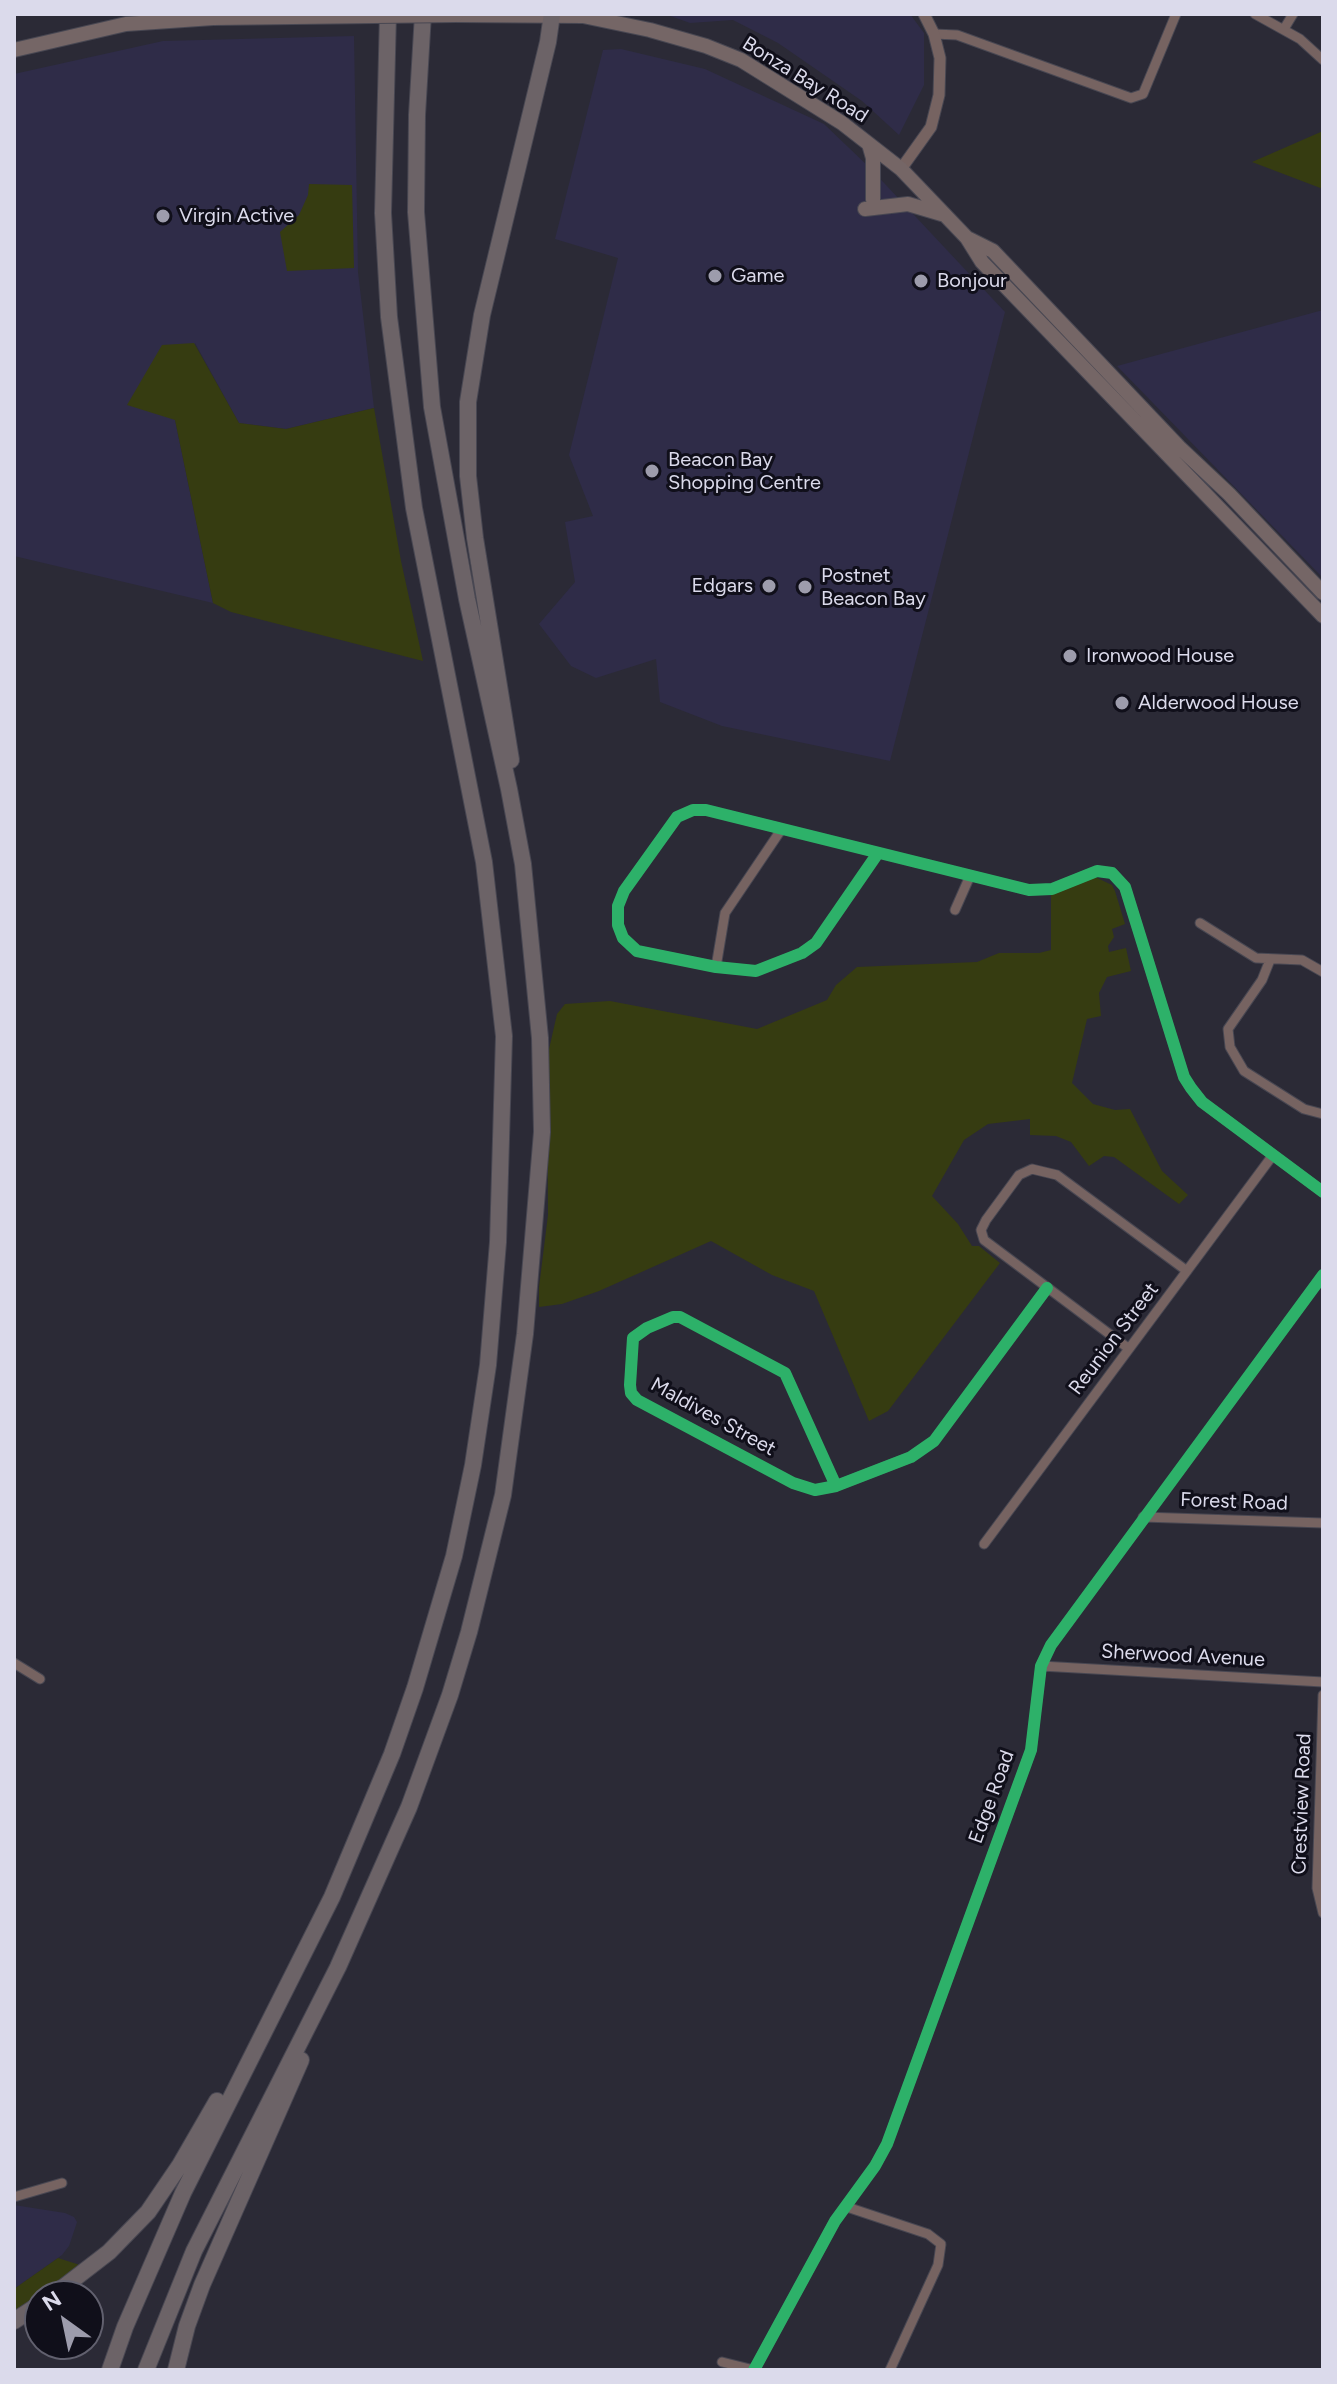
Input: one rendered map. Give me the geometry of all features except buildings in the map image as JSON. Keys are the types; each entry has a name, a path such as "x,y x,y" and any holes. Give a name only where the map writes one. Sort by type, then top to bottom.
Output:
{"highway":[{"path":"110,2370 125,2327 183,2193 352,1854 415,1688 454,1556 473,1465 488,1365 498,1242 504,1036 492,920 474,808 414,508 389,317 383,213 387,14"},
{"path":"146,2370 194,2251 338,1967 409,1807 450,1695 489,1556 512,1440 525,1334 542,1132 540,1038 523,864 467,599 432,407 416,212 417,115 423,14"},
{"path":"509,789 511,764 508,738 480,573 468,476 468,402 482,315 548,42 552,14"},
{"path":"73,2280 125,2237 148,2212 180,2165 322,1901 352,1854"},
{"path":"176,2370 202,2285 317,2025 338,1967"}],"main road":[{"name":"Bonza Bay Road","path":"14,50 126,24 213,16 552,14 583,16 650,30 741,60 842,123 901,169 967,238 982,262 1323,616"},
{"path":"869,144 873,158 869,204 908,204 945,215"},
{"name":"Bonza Bay Road","path":"967,238 993,251 1323,593"}],"street":[{"path":"901,169 931,127 937,109 940,58 934,34 924,14"},
{"path":"934,34 957,35 1131,98 1143,94 1176,14"},
{"path":"1255,14 1284,29 1323,60"},
{"path":"1284,29 1293,14"},
{"path":"878,853 810,949 756,971 716,967 631,948 618,925 620,899 670,826 684,813 706,810 1041,891 1091,872 1108,872 1120,878 1125,887 1188,1083 1202,1102 1323,1192"},
{"path":"716,967 725,913 781,830"},
{"path":"955,910 970,876"},
{"path":"1200,923 1249,954 1270,960 1302,960 1323,972"},
{"path":"1270,960 1262,980 1228,1029 1230,1047 1244,1071 1304,1109 1323,1114"},
{"name":"Reunion Street","path":"984,1544 1273,1155"},
{"path":"1128,1348 986,1243 982,1236 986,1220 1001,1198 1019,1175 1032,1169 1044,1170 1065,1180 1187,1271"},
{"name":"Edge Road","path":"754,2370 809,2265 887,2144 1031,1750 1041,1666 1057,1635 1323,1275"},
{"name":"Maldives Street","path":"836,1486 785,1373 680,1317 647,1328 633,1338 630,1385 631,1393 637,1400 801,1487 815,1490 836,1486 911,1457 934,1441 1047,1288"},
{"name":"Forest Road","path":"1143,1517 1323,1523"},
{"path":"14,1663 40,1679"},
{"name":"Sherwood Avenue","path":"1041,1666 1323,1682"},
{"name":"Crestview Road","path":"1323,1695 1317,1888 1323,1913"},
{"path":"14,2197 62,2183"},
{"path":"847,2207 928,2234 941,2244 938,2265 890,2370"},
{"path":"722,2362 754,2370"}],"shaded area":[{"path":"665,14 910,14 924,33 924,85 899,135 862,101 778,43 733,20 690,23"},
{"path":"354,36 358,272 374,408 286,429 239,423 195,343 175,420 213,603 14,556 14,74 163,41"},
{"path":"621,49 705,69 824,124 870,168 1005,312 890,761 722,726 660,702 656,659 596,678 571,666 539,624 575,582 565,522 593,516 569,455 618,258 555,239 603,50"},
{"path":"1323,310 1323,578 1117,366"},
{"path":"14,2205 74,2217 77,2222 69,2246 62,2255 14,2289"}],"green space":[{"path":"1323,131 1323,189 1252,162"},
{"path":"309,184 352,185 354,268 287,271 280,232 299,215 308,195"},
{"path":"194,343 239,423 286,429 374,408 401,561 423,661 231,612 213,603 175,420 127,405 162,345"},
{"path":"1093,876 1112,885 1115,891 1125,924 1112,929 1114,937 1108,946 1109,952 1126,948 1131,971 1107,977 1099,993 1101,1016 1087,1019 1072,1083 1093,1104 1115,1110 1130,1109 1162,1171 1188,1195 1179,1204 1114,1157 1104,1156 1089,1166 1071,1142 1056,1136 1030,1135 1030,1119 988,1124 964,1140 932,1196 958,1224 972,1246 979,1246 1000,1263 888,1411 869,1421 814,1291 772,1275 711,1241 599,1291 562,1304 539,1307 548,1215 547,1058 557,1014 565,1004 610,1001 757,1029 827,1000 836,985 857,967 977,962 999,953 1051,950 1051,892"},
{"path":"58,2258 83,2266 62,2280 27,2280"},
{"path":"24,2282 24,2306 14,2313 14,2289"}],"cycle path":[{"path":"878,853 816,943 802,953 756,971 716,967 637,951 623,938 618,925 618,906 624,891 677,817 693,810 706,810 1029,890 1052,889 1097,871 1112,873 1125,887 1184,1077 1191,1088 1202,1102 1323,1192"},
{"path":"754,2370 835,2221 887,2144 1031,1750 1041,1666 1051,1645 1323,1275"},
{"path":"836,1486 785,1373 680,1317 647,1328 633,1338 630,1385 631,1393 637,1400 793,1483 815,1490 836,1486 911,1457 934,1441 1047,1288"}],"place":[{"name":"Virgin Active","path":"163,216"},
{"name":"Game","path":"715,276"},
{"name":"Bonjour","path":"921,281"},
{"name":"Beacon Bay Shopping Centre","path":"652,471"},
{"name":"Edgars","path":"769,586"},
{"name":"Postnet Beacon Bay","path":"805,587"},
{"name":"Ironwood House","path":"1070,656"},
{"name":"Alderwood House","path":"1122,703"}]}
